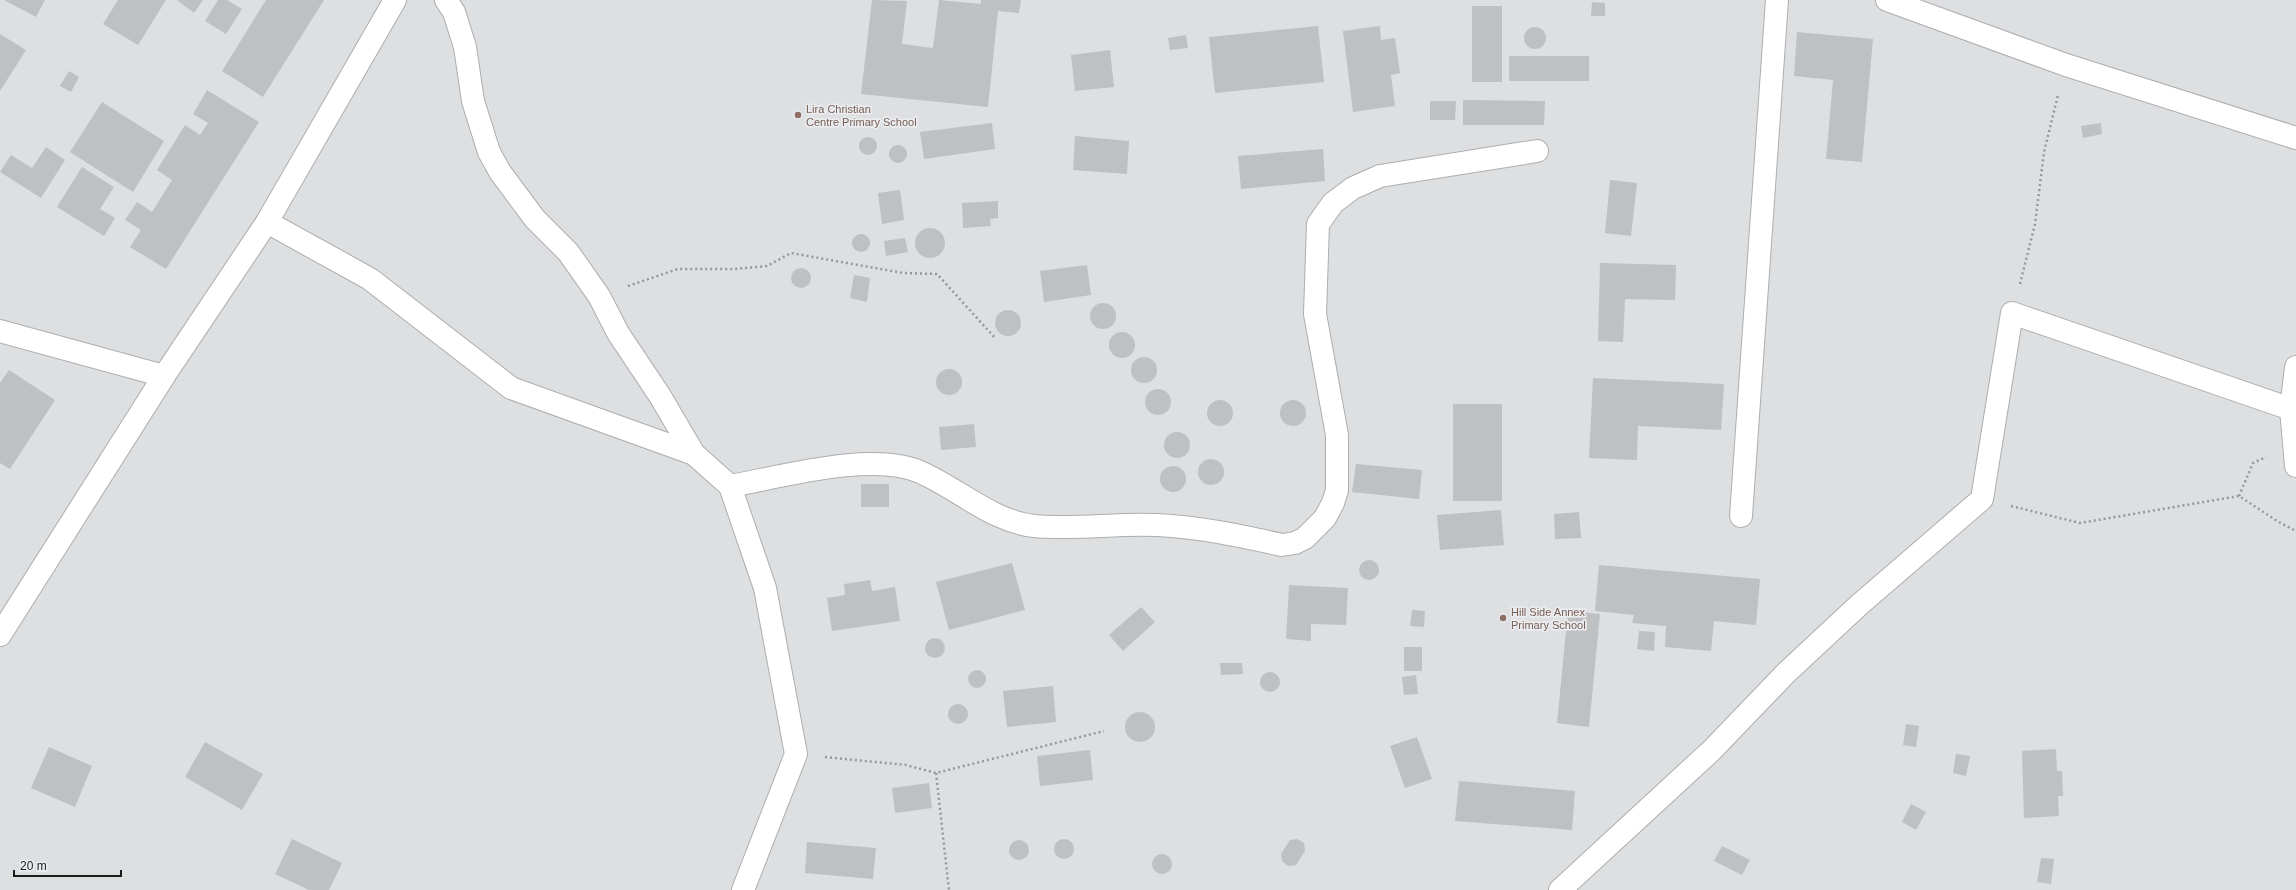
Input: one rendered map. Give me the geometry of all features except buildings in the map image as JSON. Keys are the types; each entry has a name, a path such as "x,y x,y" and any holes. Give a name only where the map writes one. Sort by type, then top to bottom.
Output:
{"street":[{"path":"0,635 164,376 267,222 395,0"},
{"path":"446,0 454,12 463,40 474,101 488,152 500,172 534,219 568,252 599,296 618,333 660,396 694,454 730,486 765,588 796,754 743,890"},
{"path":"1741,516 1776,0"},
{"path":"1887,0 2066,65 2296,138"},
{"path":"730,486 855,464 893,466 919,472 1006,521 1034,526 1156,524 1203,528 1282,545 1295,543 1305,538 1325,518 1333,503 1337,490 1337,435 1315,314 1318,224 1333,203 1353,188 1380,176 1537,151"},
{"path":"267,222 370,279 512,388 694,454"},
{"path":"1560,890 1712,750 1786,673 1859,605 1982,499 2012,314 2291,408"},
{"path":"0,331 164,376"},
{"path":"2296,367 2291,408 2296,466"}],"path":[{"path":"2012,314 2035,224 2044,152 2066,65"},
{"path":"599,296 678,269 735,269 767,266 791,253 903,273 937,274 996,339"},
{"path":"2239,496 2252,464 2294,444"},
{"path":"1982,499 2080,523 2239,496 2277,521 2296,531"},
{"path":"796,754 906,765 936,773 1104,731"},
{"path":"936,773 949,890"}],"place":[{"name":"Lira Christian Centre Primary School","path":"798,115"},
{"name":"Hill Side Annex Primary School","path":"1503,618"}]}
